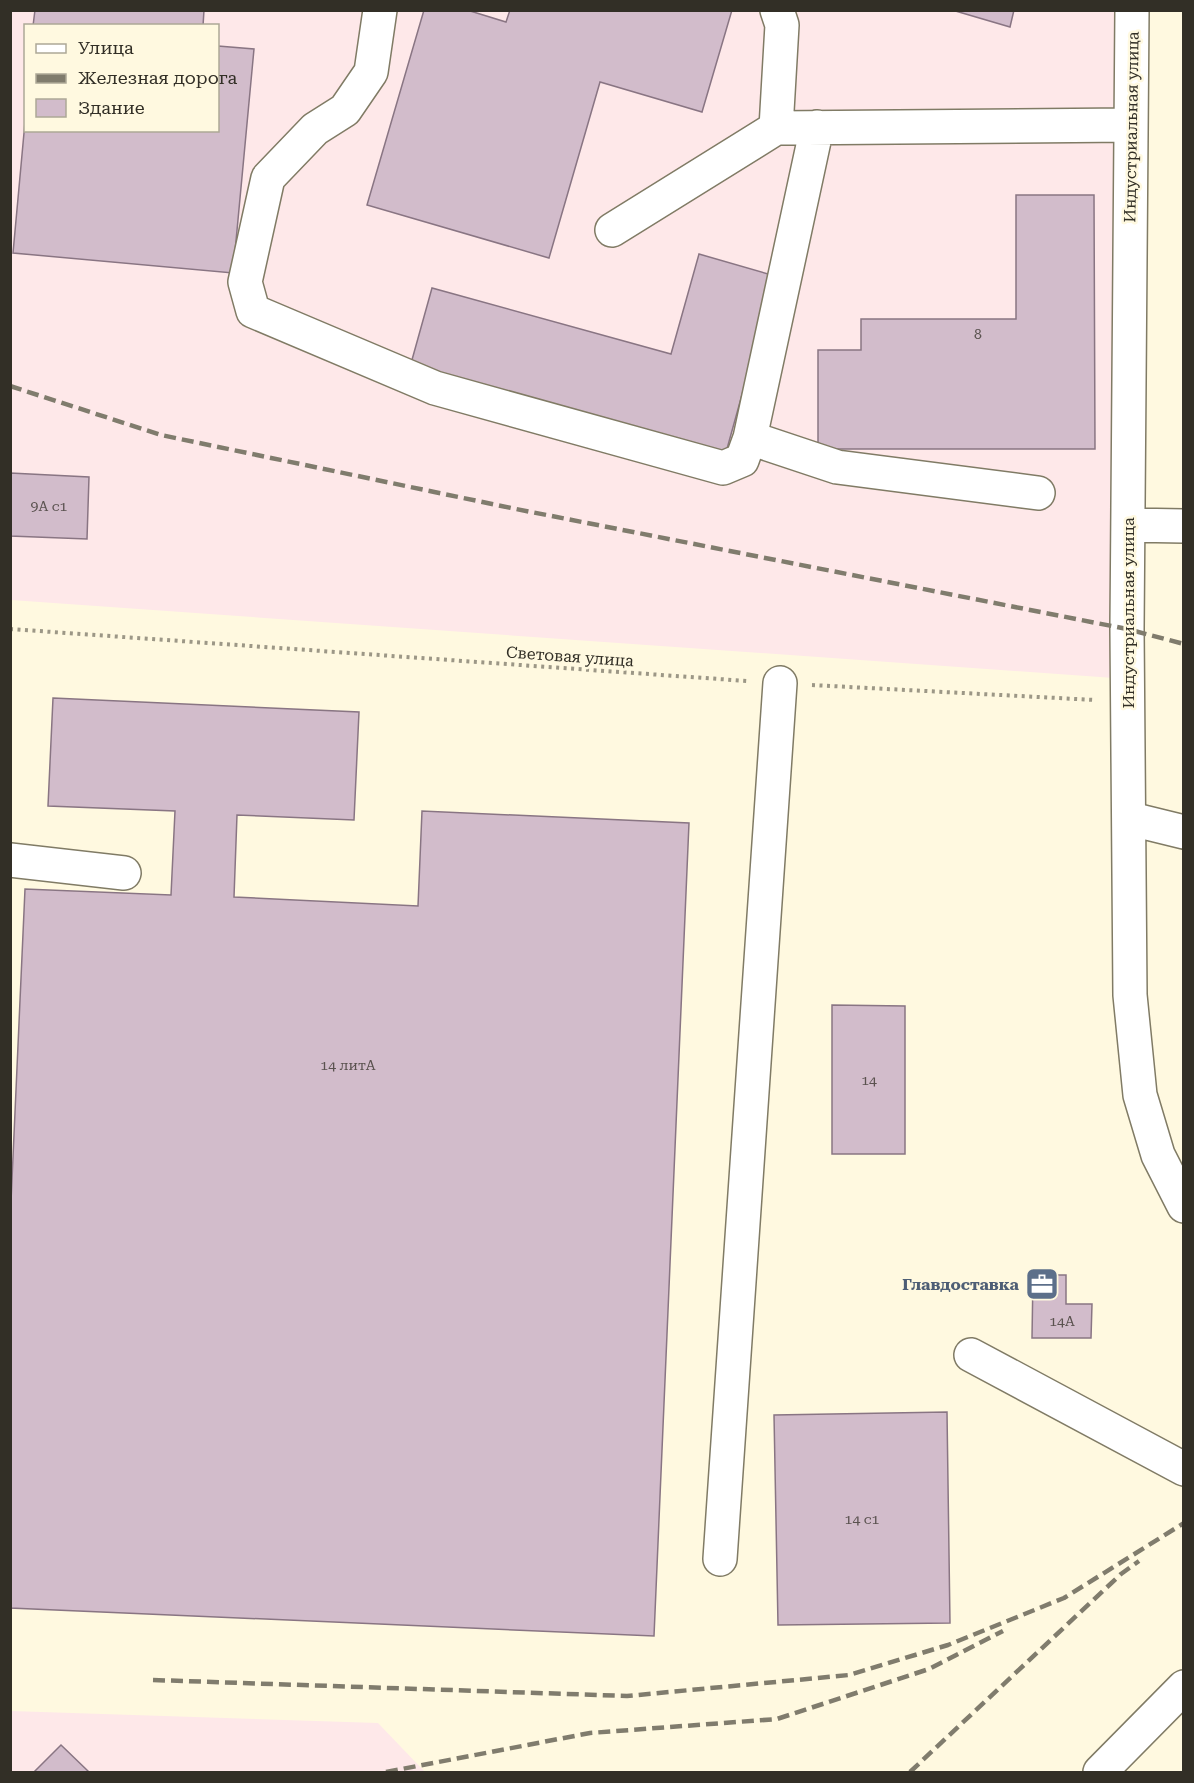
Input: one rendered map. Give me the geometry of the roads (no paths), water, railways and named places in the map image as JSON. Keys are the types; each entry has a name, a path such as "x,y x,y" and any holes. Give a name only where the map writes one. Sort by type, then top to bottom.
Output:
{"street":[{"path":"380,10 371,72 345,110 315,129 268,178 245,282 254,311 435,388 723,468 742,460 750,438 817,127"},
{"path":"776,128 782,25 777,10"},
{"name":"Индустриальная улица","path":"1132,10 1128,525 1130,995 1140,1095 1158,1155 1184,1206"},
{"path":"612,230 776,128 1130,125"},
{"path":"750,438 837,467 1038,493"},
{"path":"1128,525 1184,526"},
{"path":"720,1559 780,683"},
{"path":"1131,819 1184,832"},
{"path":"10,860 124,873"},
{"path":"971,1355 1184,1469"},
{"path":"1100,1773 1184,1687"}],"railway":[{"path":"10,386 161,435 516,509 1127,629 1184,644"},
{"path":"153,1680 627,1696 849,1675 948,1645 1064,1598 1184,1523"},
{"path":"910,1772 1121,1574 1139,1561"},
{"path":"386,1772 590,1733 777,1719 929,1669 1003,1631"}],"place":[{"name":"Главдоставка","path":"1042,1284"}]}
